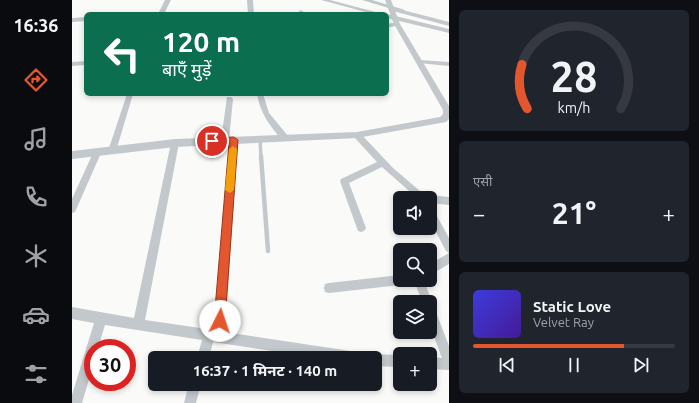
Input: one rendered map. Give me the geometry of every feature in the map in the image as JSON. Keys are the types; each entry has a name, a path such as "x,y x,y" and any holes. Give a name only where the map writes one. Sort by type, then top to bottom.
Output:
{"street":[{"path":"162,12 168,0"},
{"path":"250,0 251,12"},
{"path":"324,0 372,12"},
{"path":"72,155 174,143 357,135 446,120 447,110 392,15 388,0"},
{"path":"392,15 449,24"},
{"path":"392,15 449,31"},
{"path":"72,20 84,19"},
{"path":"420,62 449,64"},
{"path":"72,64 84,63"},
{"path":"112,151 129,96"},
{"path":"260,96 262,108 266,116 285,138"},
{"path":"206,351 214,335 229,140 229,99"},
{"path":"357,135 383,163 415,191"},
{"path":"138,325 174,143"},
{"path":"72,209 97,153"},
{"path":"361,228 344,181 383,163"},
{"path":"437,200 449,201"},
{"path":"437,225 449,248"},
{"path":"437,266 449,258"},
{"path":"329,288 393,281"},
{"path":"72,313 138,325 214,335 313,351"},
{"path":"76,403 101,319"},
{"path":"437,329 449,361"},
{"path":"382,360 393,361"},
{"path":"437,363 449,364"},
{"path":"190,403 194,391"}],"lane":[{"path":"260,139 268,251"}],"waterway":[{"path":"365,0 402,10"}],"slow traffic":[{"path":"230,190 233,149"}],"route":[{"path":"212,141 234,140 220,321"}]}
